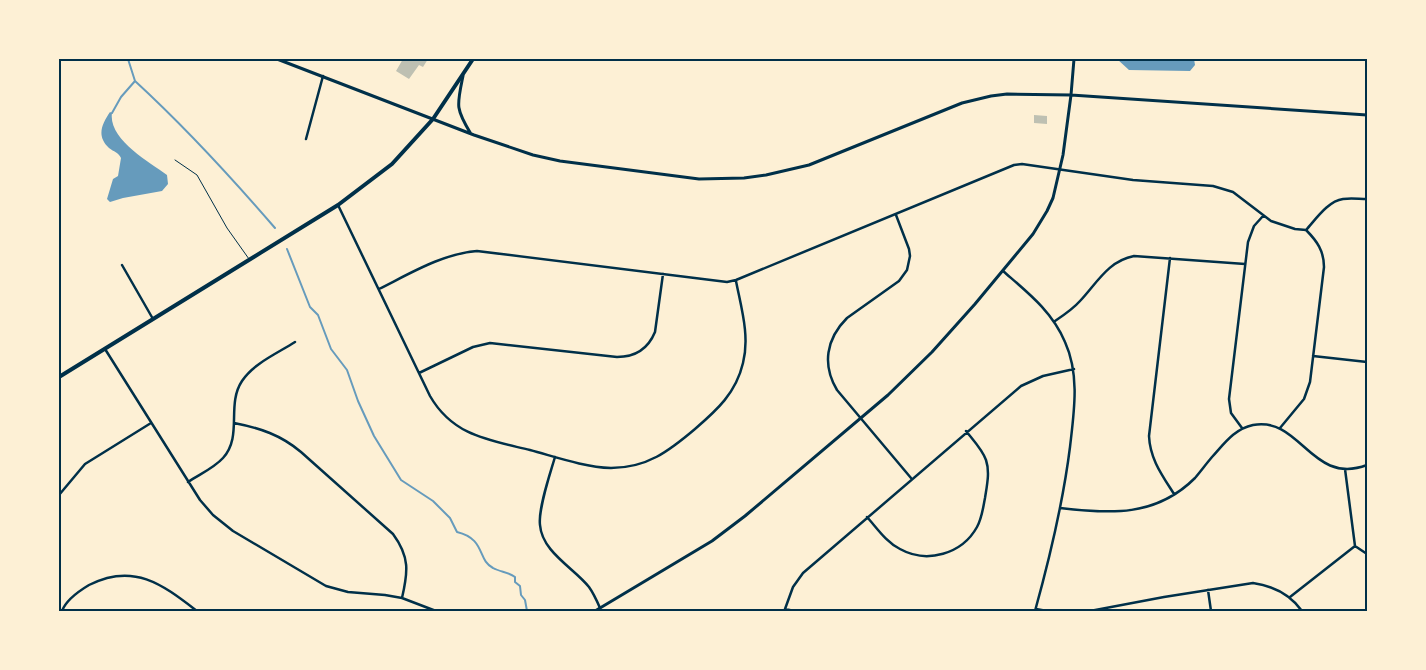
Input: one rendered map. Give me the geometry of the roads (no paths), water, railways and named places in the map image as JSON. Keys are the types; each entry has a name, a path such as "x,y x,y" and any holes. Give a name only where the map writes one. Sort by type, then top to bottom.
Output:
{"main road":[{"path":"59,377 338,205 400,157 434,119 473,59"}],"street":[{"path":"277,59 471,134 533,155 560,161 699,179 744,178 809,165 975,99 1006,94 1071,95 1367,114"},
{"path":"595,611 729,529 861,419 932,352 1003,271 1040,224 1053,198 1060,170 1071,95 1074,59"},
{"path":"464,73 458,112 471,134"},
{"path":"306,139 323,76"},
{"path":"379,289 440,259 453,254 477,251 727,282 736,280 1014,165 1027,165 1133,180 1213,186 1233,192 1263,216 1278,225 1306,230 1319,244 1324,260 1310,382 1304,399 1280,428"},
{"path":"1306,230 1330,204 1341,199 1367,199"},
{"path":"338,205 430,396 448,419 467,433 477,437 599,467 637,465 671,450 717,410 735,386 740,374 746,338 736,280"},
{"path":"896,214 909,249 907,270 899,281 847,318 835,332 829,347 828,366 833,383 911,479"},
{"path":"1242,428 1231,413 1229,399 1250,234 1263,216"},
{"path":"1054,321 1079,303 1107,270 1118,261 1134,256 1245,264"},
{"path":"1170,258 1149,436 1155,464 1174,494"},
{"path":"122,265 153,319"},
{"path":"1003,271 1038,302 1054,321 1066,342 1074,369 1075,392 1072,428 1060,508 1036,610 1047,611"},
{"path":"419,373 467,350 490,343 617,357 631,356 644,349 655,332 663,274"},
{"path":"188,482 216,464 224,456 232,443 235,397 242,382 253,369 295,342"},
{"path":"105,349 200,500 223,524 315,581 332,588 348,592 402,598 436,611"},
{"path":"1313,356 1367,362"},
{"path":"794,611 785,609 793,587 802,573 1021,386 1042,376 1074,369"},
{"path":"59,495 85,464 151,423"},
{"path":"234,424 264,430 290,443 393,534 399,542 406,560 407,578 402,598"},
{"path":"1060,508 1096,513 1121,512 1146,507 1174,494 1194,478 1229,438 1242,428 1255,424 1280,428 1321,461 1329,465 1345,469 1359,468 1367,465"},
{"path":"867,517 892,544 909,553 923,556 937,555 956,548 964,542 980,521 988,476 988,467 982,452 966,432"},
{"path":"554,456 540,516 540,531 547,545 589,586 600,608"},
{"path":"1345,469 1355,546 1367,554"},
{"path":"1290,597 1355,546"},
{"path":"62,611 70,600 87,586 107,578 128,576 139,577 160,584 197,611"},
{"path":"1090,611 1253,582 1272,587 1290,597 1302,611"},
{"path":"1208,590 1211,611"}],"lane":[{"path":"174,160 198,175 227,228 250,259"}],"water":[{"path":"1117,59 1194,59 1195,65 1190,71 1129,70"},
{"path":"110,112 112,113 112,123 116,132 123,141 141,157 167,175 168,184 162,191 110,202 107,199 113,179 118,176 121,158 105,144 101,134"}],"waterway":[{"path":"112,113 121,97 135,81 128,59"},
{"path":"135,81 172,116 275,228"},
{"path":"287,249 310,307 318,315 331,349 347,370 358,401 374,436 401,480 433,501 450,518 457,532 473,539 488,564 515,577 515,582 520,586 521,595 525,600 527,611"}]}
